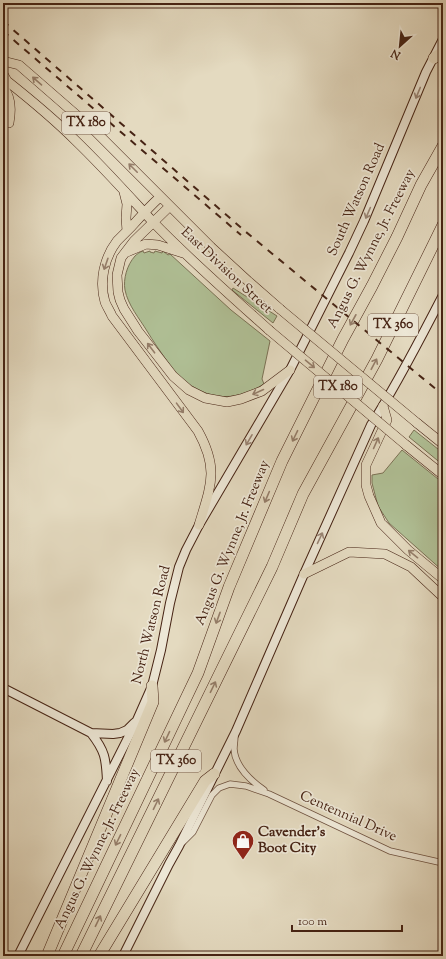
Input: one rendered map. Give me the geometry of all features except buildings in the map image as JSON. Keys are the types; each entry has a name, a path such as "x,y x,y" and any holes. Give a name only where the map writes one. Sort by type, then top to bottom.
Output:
{"highway":[{"name":"Angus G. Wynne, Jr. Freeway","path":"63,956 198,673 229,587 282,461 342,339 397,237 421,185 443,146"},
{"name":"TX 360","path":"81,956 272,567 303,494 376,359 443,225"},
{"path":"47,956 153,702 152,686"},
{"path":"99,956 205,782 214,774"}],"main road":[{"name":"South Watson Road","path":"290,370 364,221 426,72 438,55 443,39"},
{"name":"East Division Street","path":"3,61 19,65 53,94 96,132 217,252 280,309 443,444"},
{"name":"East Division Street","path":"3,74 8,81 75,140 123,188 153,222 227,293 269,330 443,475"},
{"path":"3,88 9,101 9,123"},
{"path":"123,188 127,204 127,231"},
{"path":"160,196 111,250 103,271 103,292 112,316 120,328 186,414 204,442 211,464 211,480 209,492 199,524"},
{"path":"170,206 134,241 121,258 118,276 118,292 127,314 138,331 173,376 190,390 205,398 227,402 241,399 262,391 290,370"},
{"path":"124,254 146,244 158,245 186,254"},
{"path":"123,956 169,864 180,846 236,731 304,574 369,430 443,295"},
{"name":"North Watson Road","path":"18,956 137,720 152,686 179,567 186,550 199,524 290,370"},
{"path":"383,406 386,420 366,465 366,485 368,496 381,523 408,550 443,579"},
{"path":"304,574 349,552 385,554 411,567 443,598"},
{"path":"3,688 91,733 120,733 127,730 137,720"},
{"path":"91,733 100,746 105,757 106,781"}],"street":[{"name":"Centennial Drive","path":"236,731 234,750 239,764 253,782 269,794"},
{"name":"Centennial Drive","path":"180,846 193,832 212,795 219,788 230,784 246,786 269,794 390,851 443,863"}],"green space":[{"path":"143,251 144,253 150,251 154,253 155,251 162,253 163,251 168,255 170,254 231,310 270,341 262,379 264,384 241,395 218,396 207,394 197,389 175,372 134,311 126,296 125,277 128,268 135,256"},
{"path":"233,288 277,316 273,323 232,290"},
{"path":"414,430 443,453 443,465 409,437"},
{"path":"402,450 443,483 443,571 389,523 378,506 372,483 372,475 383,473"}],"railway":[{"path":"3,21 246,232 443,395"},
{"path":"3,31 241,235"}],"place":[{"name":"Cavender's Boot City","path":"243,860"}]}
